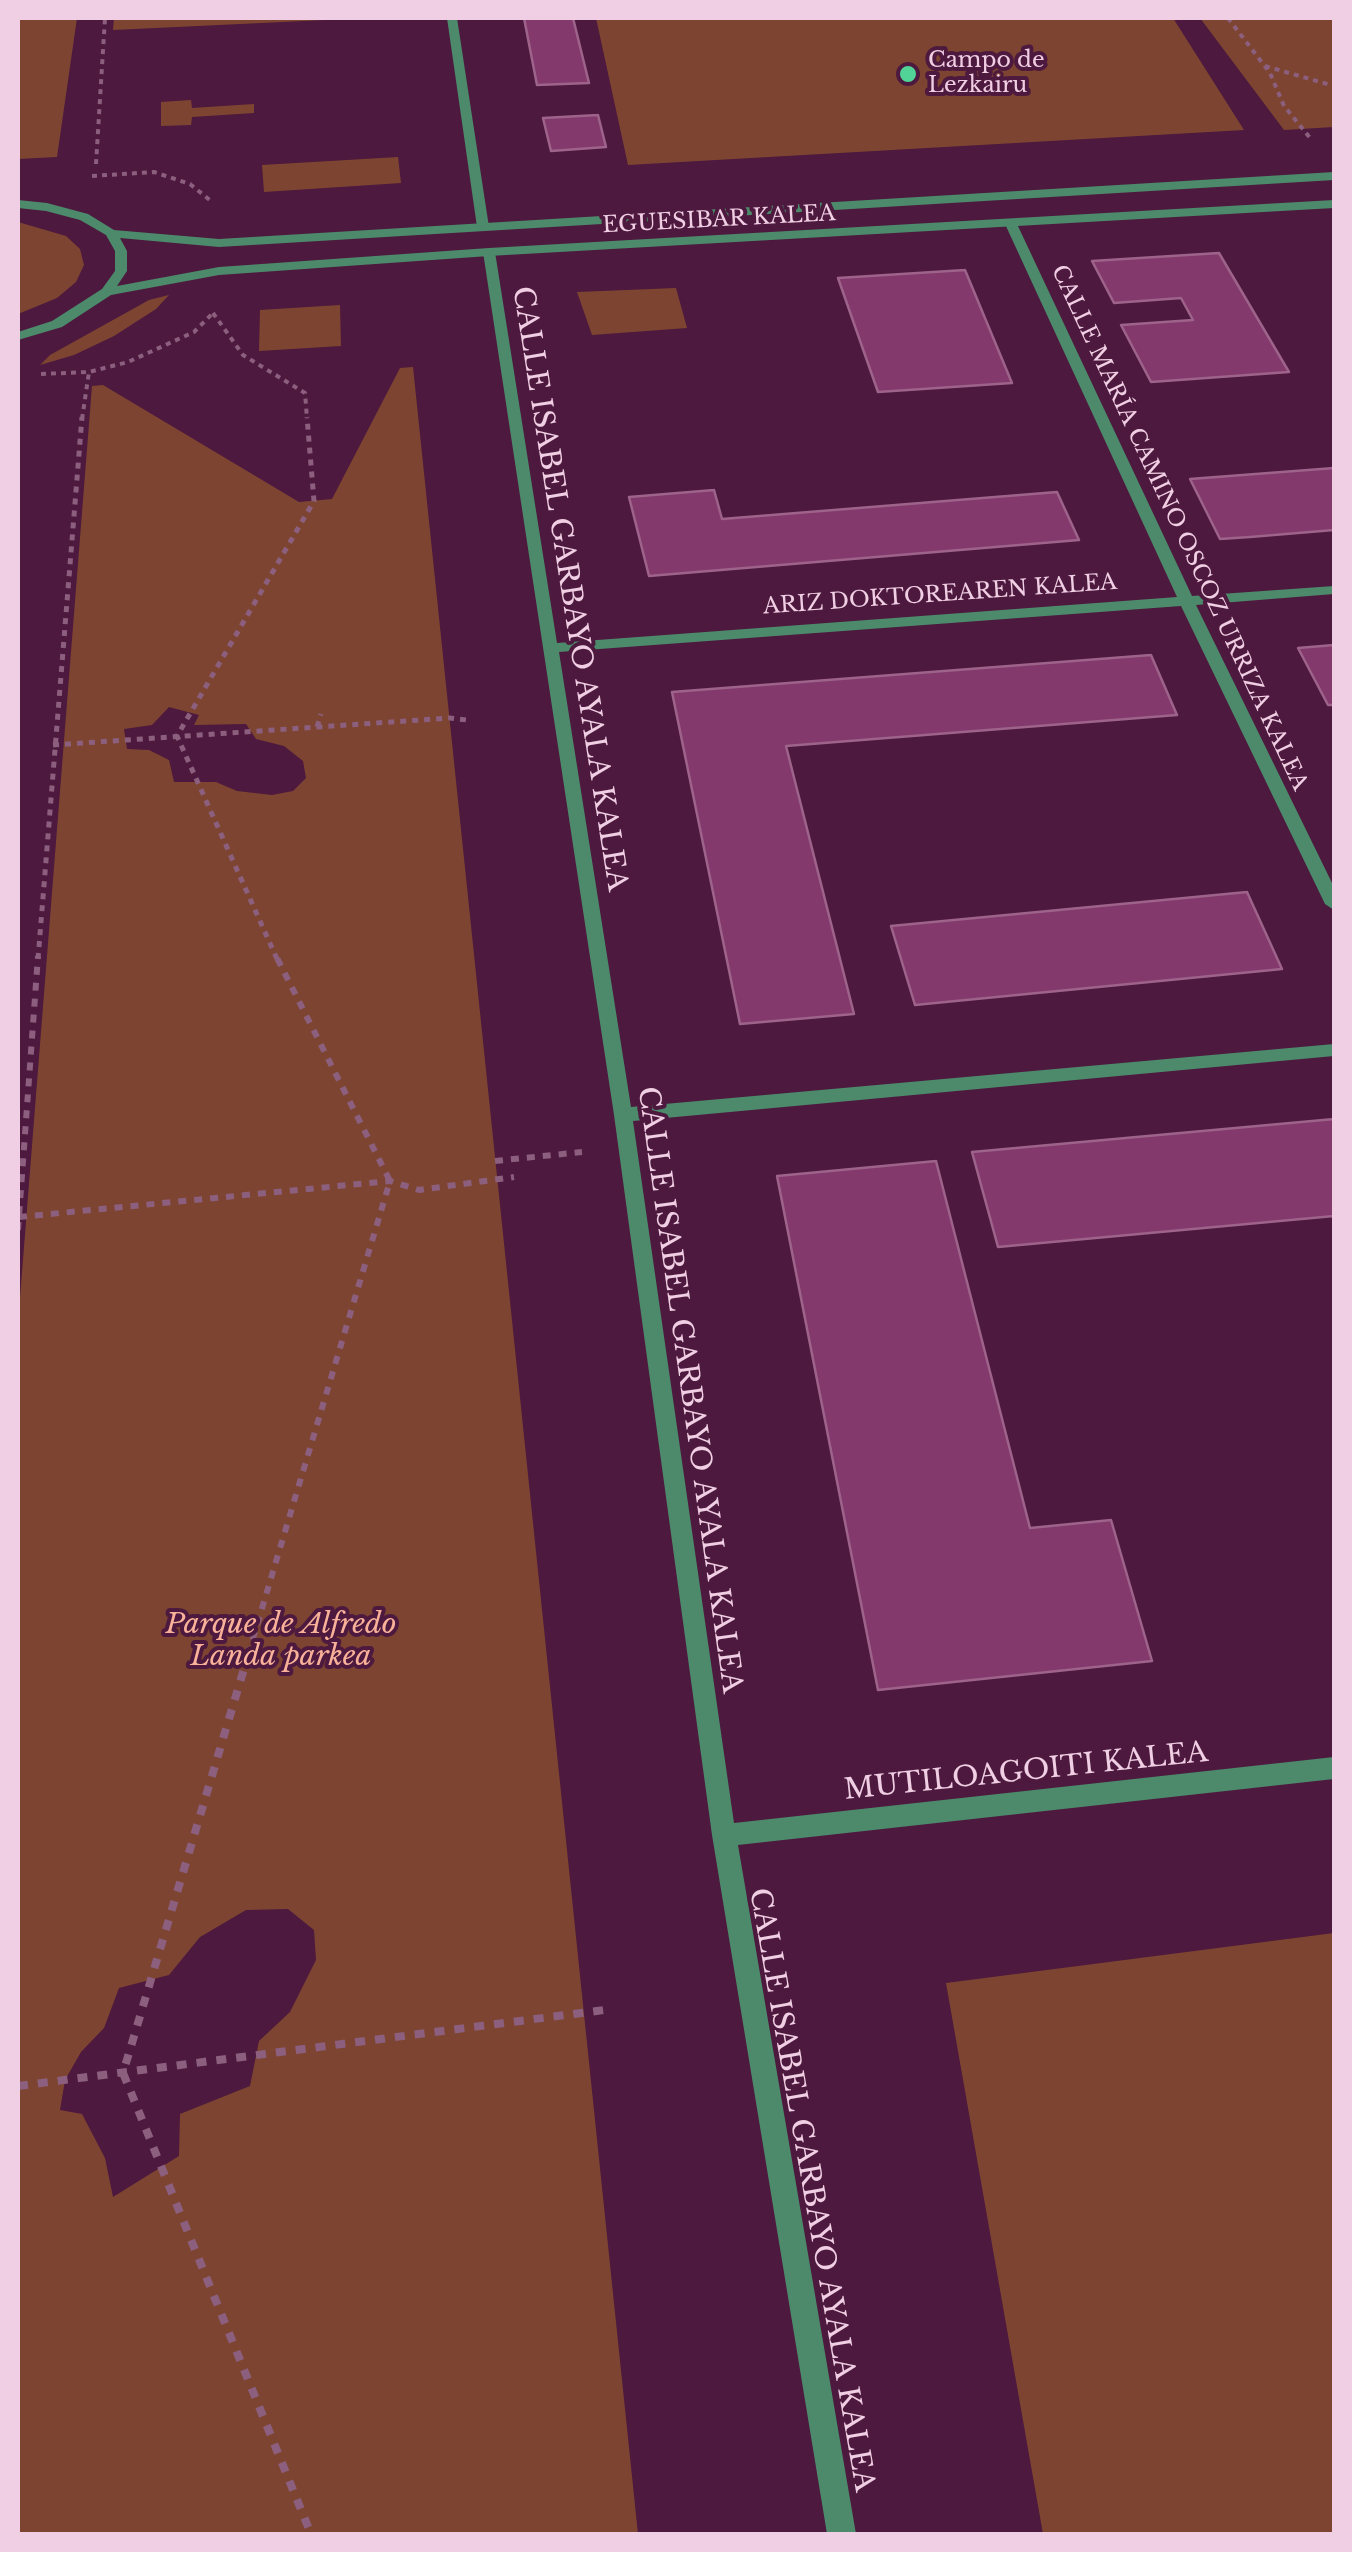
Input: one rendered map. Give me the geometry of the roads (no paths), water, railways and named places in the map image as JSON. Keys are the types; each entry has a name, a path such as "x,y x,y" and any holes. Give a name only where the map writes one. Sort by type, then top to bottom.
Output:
{"street":[{"path":"452,18 483,228"},
{"name":"EGUESIBAR KALEA","path":"110,233 220,243 1334,176"},
{"path":"18,204 84,217 110,233 122,252 120,272 107,292 86,309 19,338"},
{"name":"EGUESIBAR KALEA","path":"107,292 219,271 1334,204"},
{"name":"CALLE MARÍA CAMINO OSCOZ URRIZA KALEA","path":"1011,224 1186,600 1334,904"},
{"name":"CALLE ISABEL GARBAYO AYALA KALEA","path":"489,252 623,1115 724,1836 841,2534"},
{"name":"ARIZ DOKTOREAREN KALEA","path":"550,648 1334,590"},
{"path":"623,1115 1334,1050"},
{"name":"MUTILOAGOITI KALEA","path":"724,1836 1334,1768"}],"place":[{"name":"Campo de Lezkairu","path":"908,74"}],"park label":[{"name":"Parque de Alfredo Landa parkea","path":"281,1641"}]}
